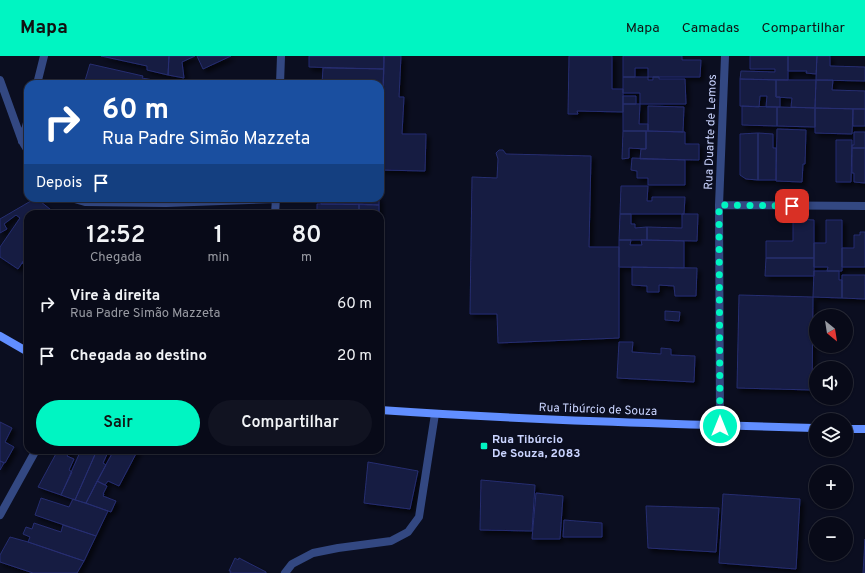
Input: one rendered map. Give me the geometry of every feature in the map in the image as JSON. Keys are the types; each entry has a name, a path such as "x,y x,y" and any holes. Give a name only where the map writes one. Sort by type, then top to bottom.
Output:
{"main road":[{"path":"0,336 24,350"},
{"name":"Rua Tibúrcio de Souza","path":"384,410 435,414 720,426 809,428"},
{"path":"853,429 865,429"}],"street":[{"path":"38,80 44,56"},
{"path":"280,80 281,56"},
{"name":"Rua Duarte de Lemos","path":"720,426 719,205 725,56"},
{"path":"0,80 24,144"},
{"path":"22,141 24,134"},
{"path":"85,202 194,202"},
{"path":"719,205 865,206"},
{"path":"285,573 292,564 313,553 391,541 408,532 419,517 435,414"},
{"path":"0,513 34,454"}],"building":[{"path":"101,56 169,56 168,75 147,70 147,66"},
{"path":"169,56 195,56 182,62 184,78 168,75"},
{"path":"197,56 231,56 203,69"},
{"path":"309,56 384,56 384,69 309,67"},
{"path":"384,56 401,56 399,97 404,97 402,134 426,134 425,171 384,170"},
{"path":"569,56 612,56 612,89 623,89 623,112 577,111 578,114 568,114"},
{"path":"623,56 682,56 682,60 701,60 700,77 648,77 648,68 635,68 635,77 623,77"},
{"path":"750,56 788,56 788,80 740,79 741,71 775,72 775,69 750,69"},
{"path":"788,56 817,56 816,74 806,73 807,71 788,71"},
{"path":"817,56 830,56 830,66 865,67 865,81 816,80"},
{"path":"90,64 143,76 142,78 153,80 85,80"},
{"path":"323,68 384,69 384,80 322,80"},
{"path":"623,77 648,77 648,80 653,80 653,77 659,77 659,79 685,79 686,104 640,104 640,93 623,93"},
{"path":"740,79 776,80 776,97 780,97 780,107 766,107 767,96 760,96 759,107 740,106"},
{"path":"776,80 816,80 815,108 791,107 792,98 776,97"},
{"path":"816,80 833,80 832,90 865,91 865,109 815,108"},
{"path":"623,96 636,96 636,104 623,104"},
{"path":"623,104 640,104 639,124 648,124 648,131 623,131"},
{"path":"648,106 684,107 683,132 648,131"},
{"path":"742,106 777,107 777,126 742,125"},
{"path":"777,107 815,108 815,127 777,126"},
{"path":"815,108 853,109 852,134 815,133"},
{"path":"853,109 865,109 865,126 853,126"},
{"path":"777,129 806,130 805,164 803,164 802,182 776,181"},
{"path":"623,131 646,131 646,149 629,148 629,158 622,159"},
{"path":"646,131 685,132 685,144 699,144 699,160 640,159 641,149 646,149"},
{"path":"854,132 865,132 865,148 852,148 852,145 854,145"},
{"path":"758,133 773,134 773,148 776,148 776,180 758,180"},
{"path":"758,133 758,180 746,179 740,175 740,134"},
{"path":"836,140 852,140 851,182 836,182"},
{"path":"852,148 865,148 865,183 854,182 854,173 852,173"},
{"path":"499,150 503,150 506,154 591,156 589,247 619,247 619,338 498,343 497,314 470,314 472,177 497,178 498,159 496,153"},
{"path":"632,158 685,160 685,185 648,185 648,178 637,178 637,171 631,170"},
{"path":"621,186 648,186 647,201 652,201 652,197 685,197 684,214 620,214"},
{"path":"29,202 41,202 51,210 24,210 24,260 18,269 0,257 0,247 20,218 16,215 4,224 7,229 0,233 0,219"},
{"path":"321,202 379,202 379,205 321,204"},
{"path":"317,204 359,204 359,210 317,210"},
{"path":"359,204 379,205 379,210 359,210"},
{"path":"620,214 631,214 631,224 635,224 635,228 647,227 647,240 619,240"},
{"path":"682,214 698,214 697,241 647,240 647,227 682,228"},
{"path":"793,219 814,220 814,258 766,258 766,241 793,241"},
{"path":"826,220 842,220 842,271 827,271 828,267 814,267 814,243 826,243"},
{"path":"860,232 865,232 865,267 842,267 842,248 854,248 854,235 860,235"},
{"path":"619,240 631,240 630,245 642,245 641,240 684,241 684,268 619,267"},
{"path":"766,258 814,258 814,276 765,276"},
{"path":"632,267 697,268 696,296 675,296 674,286 659,285 659,292 647,292 647,286 632,285"},
{"path":"814,271 839,271 839,280 842,280 842,298 813,297"},
{"path":"842,275 865,275 865,299 842,298"},
{"path":"739,295 813,297 813,309 809,309 809,353 812,353 812,361 809,361 809,390 737,388"},
{"path":"665,311 680,312 679,321 665,320"},
{"path":"619,342 633,342 632,352 661,354 661,348 671,349 671,355 695,356 694,382 617,378"},
{"path":"0,422 12,428 5,442 14,447 5,463 0,461"},
{"path":"56,454 68,454 67,456 74,459 69,470 72,472 61,495 38,487"},
{"path":"79,454 95,454 75,500 61,495"},
{"path":"95,454 107,454 103,463 106,465 86,503 75,500"},
{"path":"112,454 136,454 119,486 108,481 105,485 97,481"},
{"path":"0,461 4,463 0,470"},
{"path":"368,462 418,471 410,509 364,503"},
{"path":"481,480 535,485 532,531 480,530"},
{"path":"97,481 107,486 103,496 116,501 111,512 86,503"},
{"path":"536,493 563,496 560,539 532,539"},
{"path":"723,494 800,499 796,569 719,563"},
{"path":"41,498 69,507 73,499 108,511 96,536 35,515"},
{"path":"646,506 719,508 716,552 648,548"},
{"path":"564,520 602,523 602,537 563,537"},
{"path":"34,523 61,532 63,525 96,536 84,561 28,542 30,537 23,534 26,527 32,529"},
{"path":"10,537 84,561 77,573 33,573 0,562 0,555"},
{"path":"865,539 865,573 863,573"},
{"path":"235,558 238,560 239,558 266,573 230,573 231,571 229,571"}],"place":[{"name":"Rua Tibúrcio De Souza, 2083","path":"484,446"}],"route":[{"path":"720,426 719,205 792,206"}]}
